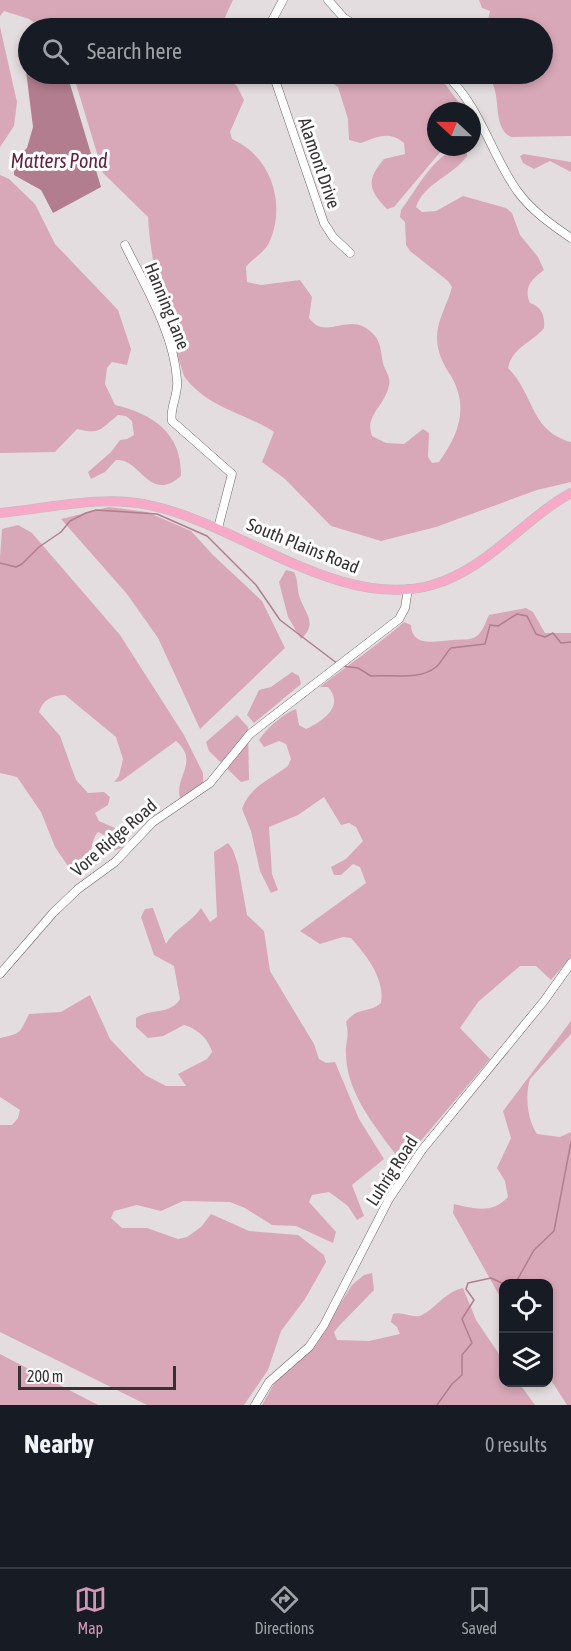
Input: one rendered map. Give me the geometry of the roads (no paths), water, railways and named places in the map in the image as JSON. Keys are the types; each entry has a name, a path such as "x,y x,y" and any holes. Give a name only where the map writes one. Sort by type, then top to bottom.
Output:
{"main road":[{"name":"South Plains Road","path":"0,513 91,503 134,502 156,506 218,528 339,581 384,591 431,585 474,566 546,509 571,493"}],"street":[{"path":"273,18 283,0"},
{"path":"328,0 345,18"},
{"name":"Alamont Drive","path":"276,84 324,223 333,237 350,253"},
{"path":"454,84 465,96 519,193 538,213 570,238"},
{"name":"Hanning Lane","path":"125,245 167,336 177,379 177,395 172,421 232,474 218,528"},
{"name":"Vore Ridge Road","path":"0,974 53,913 78,889 115,862 153,822 210,783 236,748 258,728 399,620 405,608 408,589"},
{"name":"Luhrig Road","path":"255,1405 268,1382 309,1347 324,1325 389,1199 422,1150 544,1001 571,963"}],"water":[{"name":"Matters Pond","path":"28,84 70,84 101,187 53,213 41,190 14,175 14,160 27,148 33,127"}],"waterway":[{"path":"0,563 16,567 22,564 39,547 61,532 70,521 86,513 96,510 157,514 207,536 256,585 280,620 338,664"},
{"path":"342,666 358,668 371,676 421,674 436,667 451,648 485,644 490,625 498,626 517,614 527,616 536,634 545,637 553,633 561,643 571,642"},
{"path":"518,1279 534,1250 554,1231 571,1142"},
{"path":"437,1405 452,1384 462,1375 462,1355 472,1343 462,1319 474,1300 466,1289 468,1283 491,1278 499,1282"}]}
